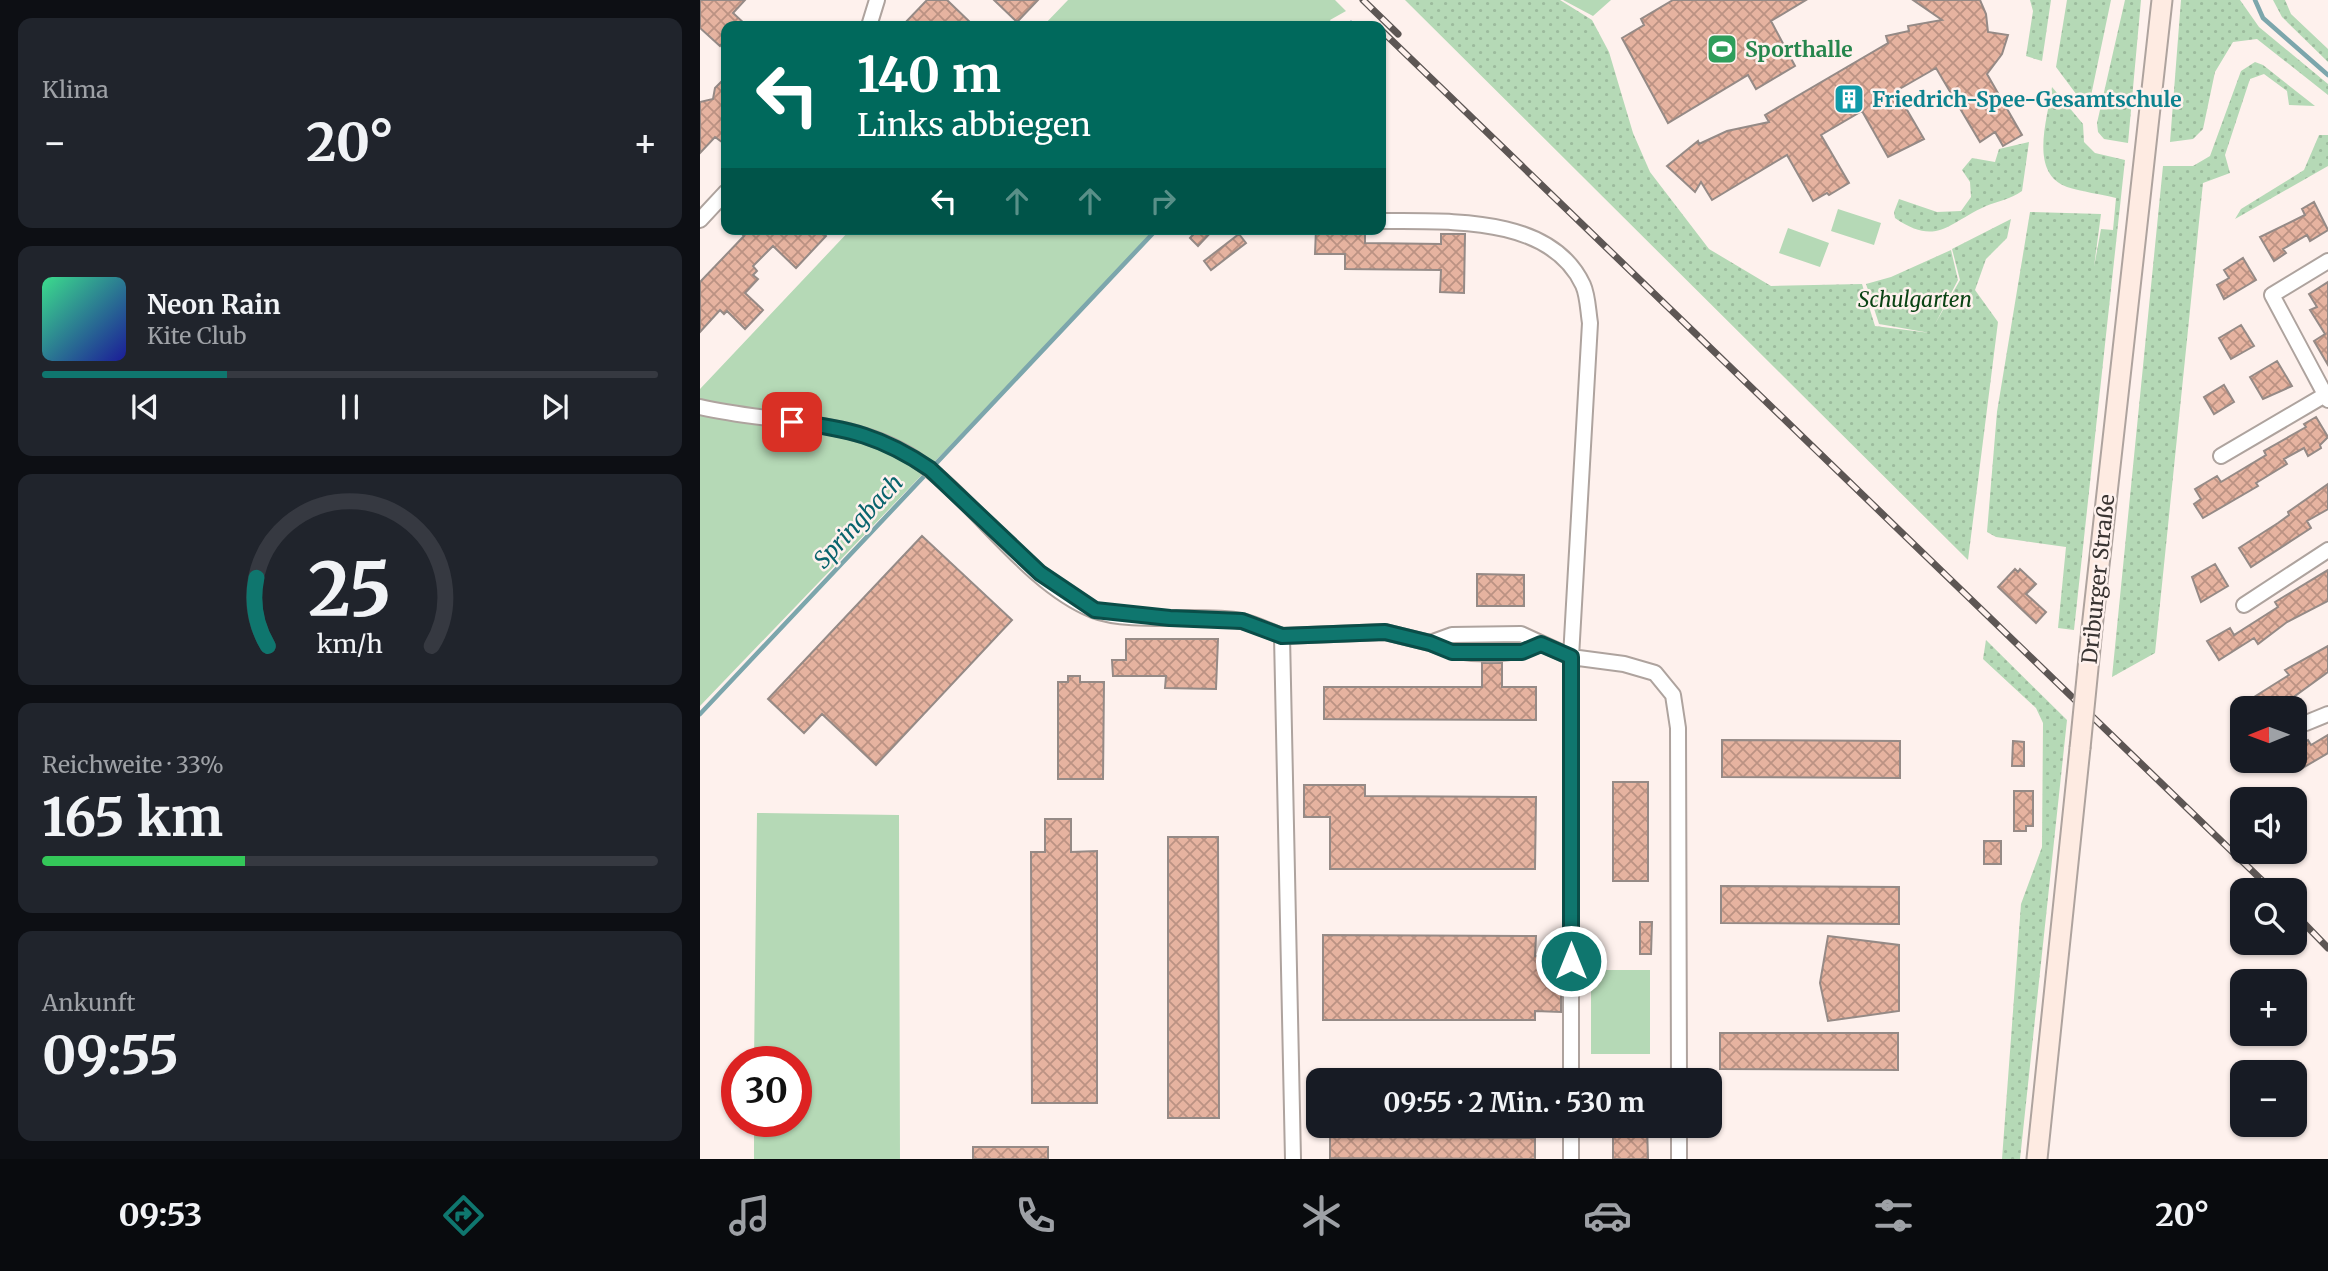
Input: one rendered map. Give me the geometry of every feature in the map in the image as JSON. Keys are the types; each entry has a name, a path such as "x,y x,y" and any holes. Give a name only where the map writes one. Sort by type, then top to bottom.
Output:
{"main road":[{"name":"Driburger Straße","path":"2037,1159 2092,628 2162,0"}],"street":[{"path":"871,21 877,0"},
{"path":"700,220 721,197"},
{"path":"1386,221 1460,223 1523,236 1567,260 1584,287 1590,323 1571,657 1571,1068"},
{"path":"2221,456 2327,398 2272,295 2328,261"},
{"path":"700,407 740,416 855,430 882,441 932,472 1040,573 1095,610 1170,618 1242,621 1282,636 1385,632 1430,643 1452,635 1521,634 1571,657 1624,664 1654,673 1673,695 1678,728 1679,1068"},
{"path":"2244,605 2328,550"},
{"path":"1282,636 1293,1159"},
{"path":"2307,723 2328,714"},
{"path":"1571,1138 1571,1159"},
{"path":"1679,1138 1679,1159"}],"green space":[{"path":"1068,0 1335,0 1346,11 1330,21 1048,21"},
{"name":"Schulgarten","path":"1405,0 1560,0 1592,20 1609,52 1633,133 1650,172 1709,249 1771,286 1862,284 1875,326 1930,333 1879,324 1866,284 1891,277 1951,250 1958,280 1935,324 1960,280 1952,249 2011,219 2007,238 1986,259 1975,290 1998,322 1968,560"},
{"path":"1563,0 1611,0 1593,16"},
{"path":"2030,0 2051,0 2042,61 2026,56 2033,11"},
{"path":"2067,0 2111,0 2088,110 2056,67"},
{"path":"2125,0 2141,0 2128,143 2104,139 2098,132 2097,123"},
{"path":"2181,0 2240,0 2259,27 2328,84 2328,95 2257,39 2233,42 2215,72 2203,129 2193,139 2170,142"},
{"path":"2273,0 2285,0 2291,14 2328,49 2328,62 2282,17"},
{"path":"2255,62 2263,65 2315,106 2289,105 2287,91 2264,74 2250,79 2225,155 2230,173 2203,183 2155,653 2112,677 2163,166 2193,166 2210,156 2241,71"},
{"path":"2052,87 2083,124 2084,142 2095,153 2125,160 2074,630 2058,628 2066,547 1996,537 1987,532 1997,412 2030,212 2101,214 2094,267 2101,229 2113,230 2116,198 2067,187 2055,180 2048,170 2043,143"},
{"path":"2319,135 2328,135 2328,166 2235,219 2241,209 2304,170"},
{"path":"2029,142 2022,191 2018,194 1986,206 1952,225 1932,231 1909,227 1895,218 1894,212 1899,199 1937,212 1961,211 1971,197 1970,182 1962,170 1972,158 1995,162 1999,149"},
{"path":"1838,209 1881,223 1874,245 1831,231"},
{"path":"1788,228 1829,243 1820,267 1779,253"},
{"path":"845,235 1152,235 700,706 700,389"},
{"path":"1986,640 2067,720 2020,1159 2002,1159 2021,904 2042,847 2043,723 2036,708 1983,659"},
{"path":"757,813 899,815 900,1159 754,1159 754,1137 812,1137 812,1046 754,1046"},
{"path":"1591,970 1650,970 1650,1054 1591,1054"}],"building":[{"path":"700,0 745,0 733,13 742,21 721,21 720,46 700,28"},
{"path":"927,0 947,0 969,21 907,21"},
{"path":"994,0 1038,0 1018,21"},
{"name":"Sporthalle","path":"1673,0 1806,0 1771,21 1795,66 1756,89 1748,75 1668,123 1622,38 1644,25 1641,19"},
{"name":"Friedrich-Spee-Gesamtschule","path":"1913,0 1980,0 1986,14 1988,32 2008,35 2002,54 1987,74 2022,135 2003,146 1995,132 1980,142 1936,68 1896,91 1924,139 1888,157 1862,111 1821,135 1849,183 1813,201 1787,155 1712,200 1701,182 1695,192 1667,166 1698,141 1699,144 1727,131 1769,122 1765,115 1888,43 1886,36 1909,31 1908,26 1942,20"},
{"path":"721,82 721,141 715,137 700,153 700,102 713,99 715,88"},
{"path":"2314,202 2328,230 2310,241 2307,235 2283,249 2286,253 2274,261 2260,237 2305,215 2302,209"},
{"path":"1441,234 1465,234 1464,293 1440,292 1441,270 1345,269 1345,254 1315,254 1316,235 1365,235 1365,243 1441,244"},
{"path":"1193,235 1208,235 1198,246 1190,238"},
{"path":"1238,235 1246,243 1211,270 1204,261"},
{"path":"744,236 826,236 796,268 773,246 753,266 757,271 753,275 758,279 745,293 763,310 745,329 727,311 724,314 720,310 700,332 700,282"},
{"path":"2243,258 2256,280 2224,299 2217,285 2229,278 2224,270"},
{"path":"2328,282 2328,365 2314,341 2325,334 2310,310 2317,307 2309,294"},
{"path":"2241,325 2254,346 2231,359 2219,338"},
{"path":"2277,361 2292,386 2263,399 2250,377"},
{"path":"2224,385 2234,402 2214,414 2204,397"},
{"path":"2316,417 2328,437 2320,445 2321,448 2308,456 2304,448 2284,459 2287,464 2256,483 2258,486 2203,518 2194,504 2201,499 2195,489 2217,476 2221,482 2266,455 2264,451 2306,427 2304,424"},
{"path":"2328,484 2328,509 2307,521 2311,528 2251,567 2239,548 2278,523 2289,515 2288,512"},
{"path":"922,536 1012,620 876,765 822,714 804,733 768,699"},
{"path":"2215,564 2228,586 2201,602 2192,577"},
{"path":"2015,569 2018,572 2020,569 2036,584 2026,594 2046,612 2036,623 1998,587"},
{"path":"2328,570 2328,601 2287,622 2258,644 2254,638 2219,660 2207,641 2230,628 2234,635 2278,607 2275,602"},
{"path":"1477,574 1524,575 1524,606 1477,606"},
{"path":"1126,639 1218,639 1216,689 1165,688 1166,676 1113,676 1112,660 1126,660"},
{"path":"2328,646 2328,672 2295,696 2256,696 2289,675 2285,670"},
{"path":"1482,663 1502,663 1502,687 1536,687 1536,720 1324,719 1324,687 1482,687"},
{"path":"1068,676 1080,676 1080,682 1104,682 1103,779 1058,779 1058,682 1068,682"},
{"path":"2328,735 2328,753 2307,765 2307,740 2311,745"},
{"path":"1722,740 1900,741 1900,778 1722,777"},
{"path":"2013,741 2024,742 2024,766 2012,766"},
{"path":"1613,782 1648,782 1648,881 1613,881"},
{"path":"1304,785 1365,785 1365,796 1536,797 1535,869 1330,869 1330,817 1304,817"},
{"path":"2014,791 2033,791 2033,826 2026,826 2026,831 2014,831"},
{"path":"1045,819 1071,819 1071,852 1097,851 1097,1103 1032,1103 1031,852 1045,852"},
{"path":"1168,837 1218,837 1219,1118 1168,1118"},
{"path":"1984,841 2001,841 2001,864 1984,864"},
{"path":"1721,886 1899,887 1899,924 1721,923"},
{"path":"1640,922 1652,922 1651,954 1640,954"},
{"path":"1323,935 1536,936 1535,956 1561,956 1561,1012 1535,1011 1535,1020 1323,1020"},
{"path":"1828,936 1899,945 1899,1011 1828,1021 1820,983"},
{"path":"1720,1033 1898,1033 1898,1070 1720,1068"},
{"path":"1330,1138 1535,1138 1535,1159 1330,1158"},
{"path":"1613,1138 1647,1138 1648,1159 1613,1159"},
{"path":"973,1147 1048,1147 1048,1159 973,1159"}],"waterway":[{"path":"2255,0 2263,18 2328,75"},
{"name":"Springbach","path":"700,714 1151,235"}],"railway":[{"path":"1363,0 1385,21"},
{"path":"1386,22 1398,34"},
{"path":"1386,35 2260,878"},
{"path":"2307,926 2328,948"}],"place":[{"name":"Sporthalle","path":"1722,49"},
{"name":"Friedrich-Spee-Gesamtschule","path":"1849,99"}],"route":[{"path":"792,422 855,430 913,458 930,469 1040,573 1069,596 1095,610 1170,618 1242,621 1282,636 1385,632 1430,643 1452,652 1522,652 1541,644 1571,657 1571,961"}]}
